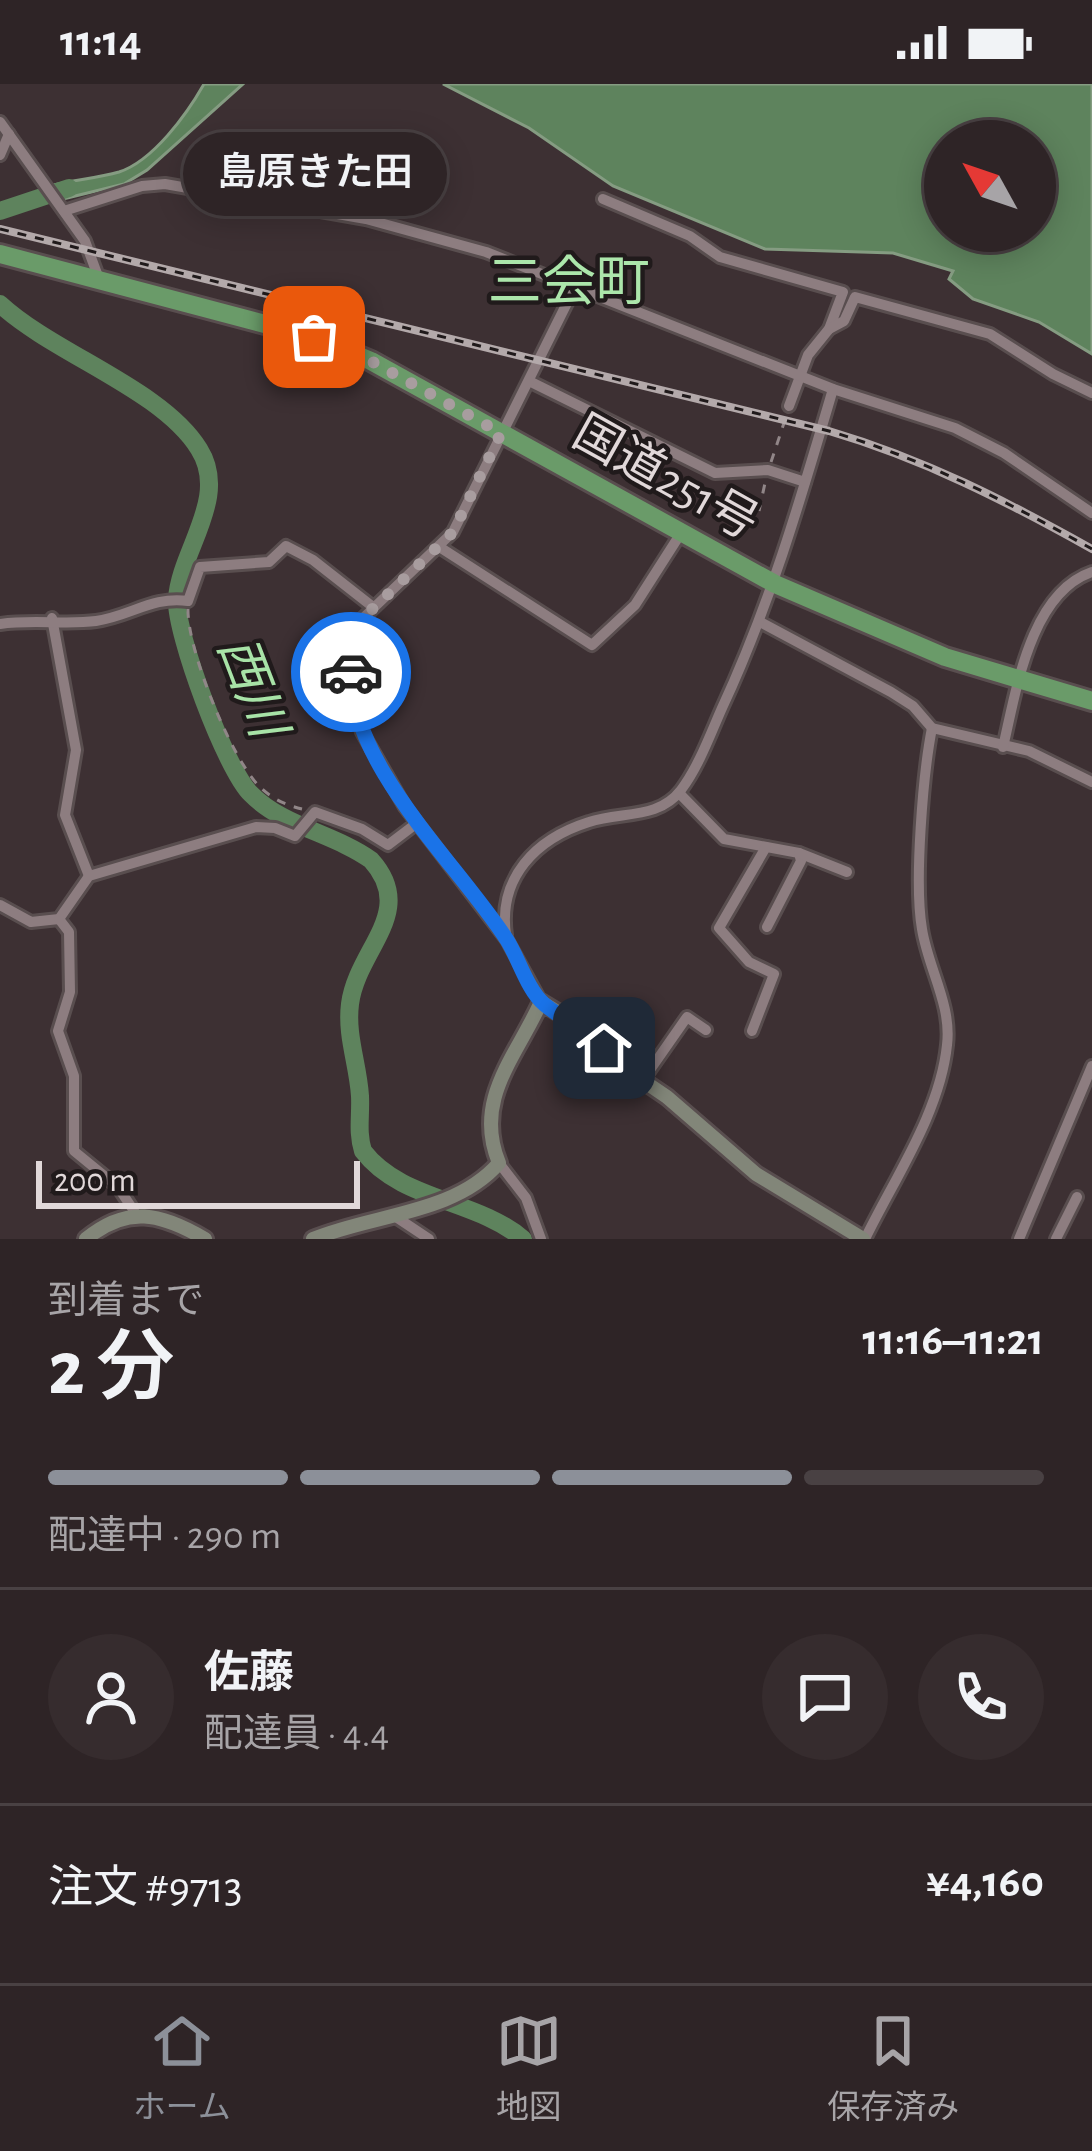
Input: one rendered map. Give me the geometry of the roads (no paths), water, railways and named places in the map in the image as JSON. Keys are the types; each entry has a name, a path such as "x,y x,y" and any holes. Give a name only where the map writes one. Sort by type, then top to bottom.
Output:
{"highway":[{"name":"国道251号","path":"0,254 314,337 371,361 775,584 945,657 1092,701"}],"main road":[{"path":"313,1239 390,1213 434,1205 484,1180 500,1163 490,1131 493,1094 541,1002 584,1028 756,1174 864,1239"},
{"path":"86,1239 112,1220 136,1214 164,1219 205,1239"}],"street":[{"path":"0,122 86,241 99,279"},
{"path":"0,154 9,134"},
{"path":"63,209 165,184 366,219 485,253 833,389 956,428 1004,453 1092,513"},
{"path":"603,199 691,236 721,257 842,292 829,328 808,356 789,406"},
{"path":"541,1002 507,940 416,823 362,732 351,689 357,628 373,607 441,548 477,490 575,287"},
{"path":"829,328 844,321 855,297 990,334 1092,393"},
{"path":"530,381 716,473 806,482"},
{"path":"507,940 502,909 506,891 538,851 589,821 656,809 679,793 762,623 833,389"},
{"path":"441,548 592,645 635,605 681,533"},
{"path":"0,624 52,618 88,622 116,618 166,598 187,601 200,567 269,562 286,547 313,560 373,607"},
{"path":"1003,747 1039,622 1072,583 1092,572"},
{"path":"52,618 76,750 65,815 89,876"},
{"path":"762,623 891,692 913,706 932,728 1029,751 1092,782"},
{"path":"864,1239 928,1111 948,1041 945,1012 922,929 925,762 932,728"},
{"path":"679,793 724,838 799,853 847,872"},
{"path":"0,905 31,922 59,919 89,876 256,827 295,836 314,813 362,829 388,845 416,823"},
{"path":"752,1031 775,977 746,960 719,928 766,847"},
{"path":"766,927 801,861 799,853"},
{"path":"59,919 69,932 70,992 58,1031 74,1076 74,1151 118,1187 136,1214"},
{"path":"643,1081 687,1017 706,1030"},
{"path":"1019,1239 1092,1066"},
{"path":"500,1163 526,1198 541,1239"},
{"path":"1056,1239 1076,1197"},
{"path":"390,1213 429,1239"}],"waterway":[{"name":"西川","path":"0,211 69,188"},
{"name":"西川","path":"0,304 160,408 199,449 209,486 177,599 184,640 216,731 251,794 278,814 371,860 389,897 381,931 350,1004 363,1151 397,1180 484,1215 523,1239"}],"railway":[{"path":"0,229 829,431 964,482 1092,549"}],"place":[{"name":"島原きた田","path":"314,337"}],"district":[{"name":"三会町","path":"569,284"}]}
